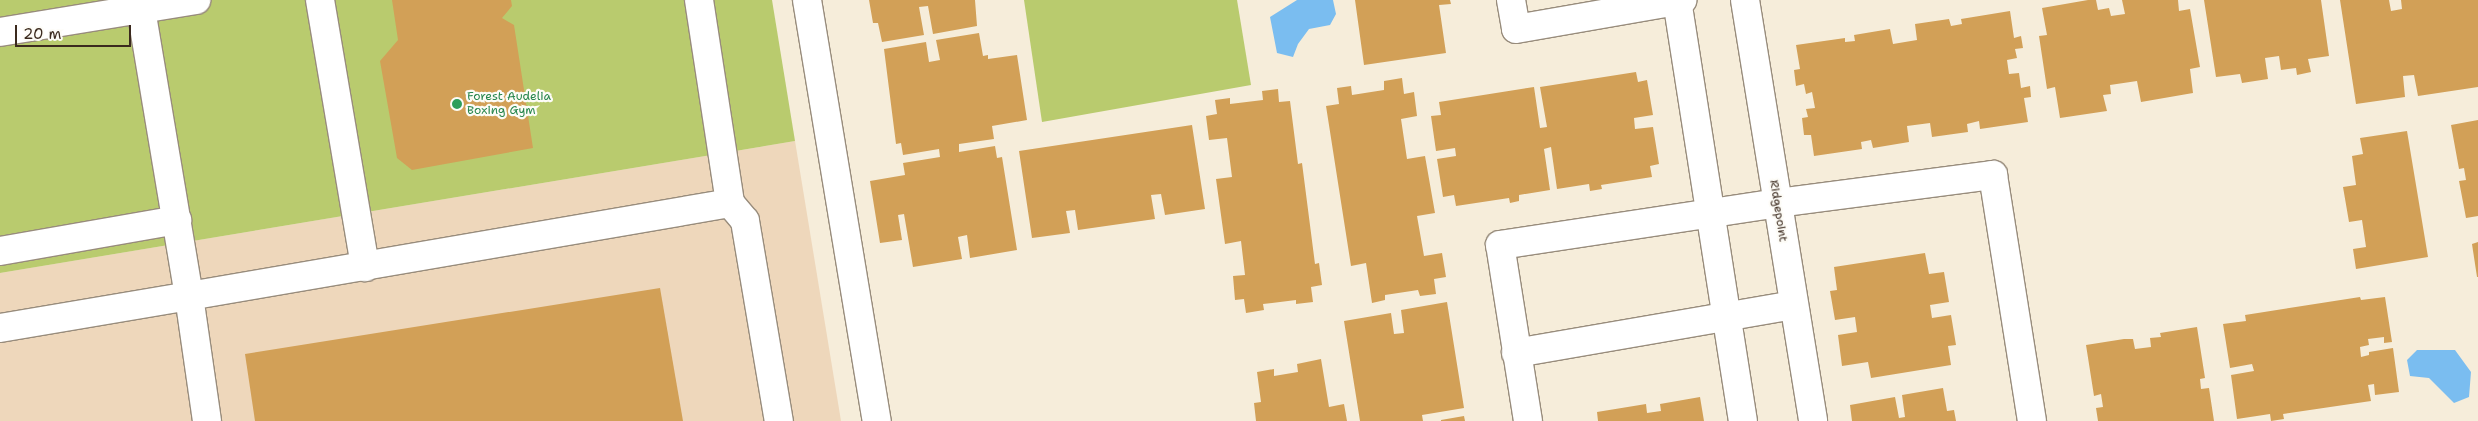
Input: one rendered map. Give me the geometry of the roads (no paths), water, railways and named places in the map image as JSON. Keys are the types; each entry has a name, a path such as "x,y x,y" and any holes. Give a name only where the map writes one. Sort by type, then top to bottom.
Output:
{"street":[{"path":"0,32 196,0"},
{"path":"320,0 365,267"},
{"path":"699,0 730,203 745,221 779,421"},
{"path":"807,0 877,421"},
{"path":"1511,0 1516,29 1679,0 1742,421"},
{"name":"Ridgepoint","path":"1745,0 1813,421"},
{"path":"141,9 177,220 207,421"},
{"path":"1528,421 1500,245 1777,203 1993,176 2032,421"},
{"path":"0,328 730,203"},
{"path":"0,251 177,220"},
{"path":"1516,353 1793,304"}],"water":[{"path":"1297,0 1333,0 1336,14 1330,25 1309,29 1298,44 1293,57 1277,53 1270,17"},
{"path":"2417,350 2455,350 2471,372 2469,397 2454,403 2429,378 2410,376 2407,360"}],"place":[{"name":"Forest Audelia Boxing Gym","path":"457,104"}]}
